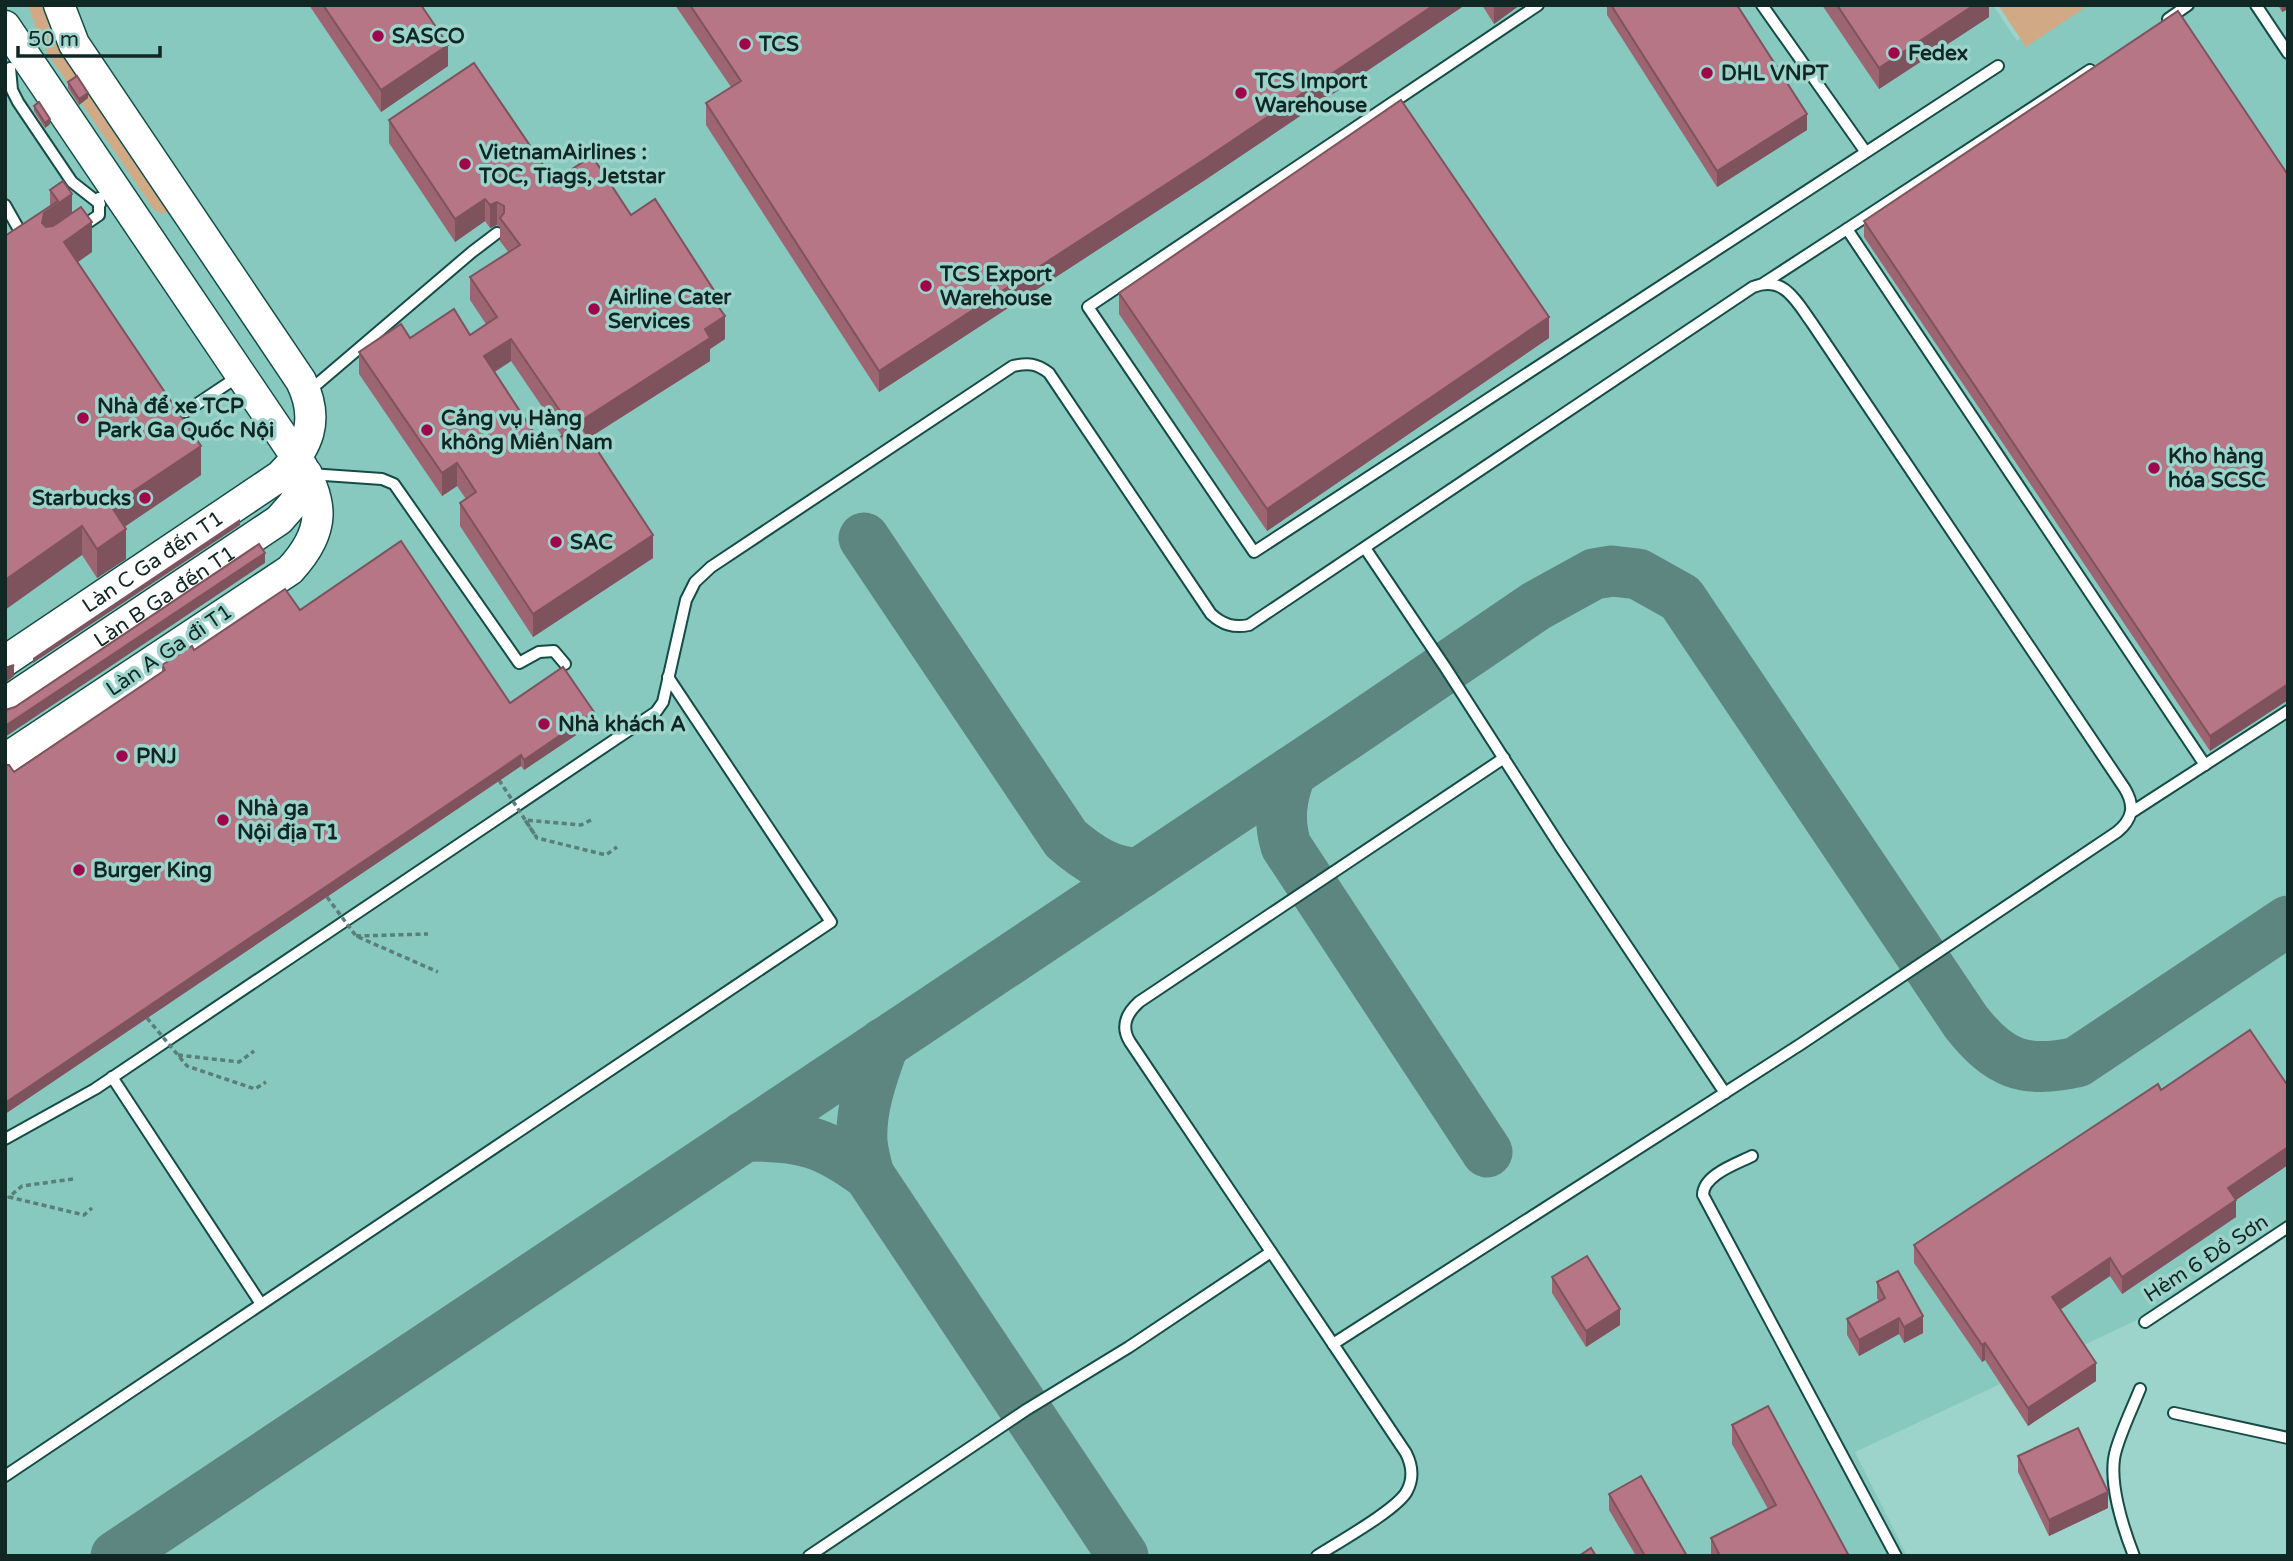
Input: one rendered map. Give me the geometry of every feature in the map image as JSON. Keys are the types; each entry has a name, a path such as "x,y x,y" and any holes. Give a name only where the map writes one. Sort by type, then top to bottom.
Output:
{"street":[{"path":"9,5 14,65"},
{"path":"60,5 74,44 307,393"},
{"path":"5,26 14,65 99,163 302,466"},
{"name":"Làn B Ga đến T1","path":"5,703 279,520 294,503 309,429 311,411 307,393"},
{"name":"Làn A Ga đi T1","path":"5,759 290,570 309,547 316,527 318,503 302,466"},
{"name":"Làn C Ga đến T1","path":"5,661 260,491 302,466"}],"lane":[{"path":"1538,5 1088,307 1254,552 1998,66"},
{"path":"1762,5 1865,151"},
{"path":"2154,28 2188,5"},
{"path":"2256,5 2288,53"},
{"path":"14,65 12,90 18,102 72,182 100,204"},
{"path":"5,1139 112,1077 656,712 663,702 686,600 695,582 703,574 1004,371 1022,364 1039,365 1056,382 1211,614 1224,624 1240,627 1249,625 1753,287 1847,229 2097,65"},
{"path":"70,235 99,215 99,163"},
{"path":"5,205 22,235 17,244 5,253"},
{"path":"1847,229 2206,765"},
{"path":"307,393 497,233"},
{"path":"1763,283 1784,288 1812,323 2125,789 2131,799 2132,812"},
{"path":"155,393 172,412 185,412 241,375"},
{"path":"302,466 382,479 394,484 519,663 545,650 554,651 565,664"},
{"path":"1365,548 1725,1093"},
{"path":"5,1476 831,922 668,677"},
{"path":"1333,1344 1725,1093 2117,832 2132,812 2288,711"},
{"path":"1317,1556 1396,1504 1407,1492 1411,1477 1410,1462 1126,1036 1127,1015 1139,1002 1504,758"},
{"path":"112,1077 261,1304"},
{"path":"1752,1156 1711,1179 1703,1189 1703,1195 1896,1556"},
{"name":"Hẻm 6 Đồ Sơn","path":"2145,1322 2288,1227"},
{"path":"809,1556 1026,1410 1129,1347 1271,1252"},
{"path":"2134,1556 2114,1484 2115,1452 2140,1389"},
{"path":"2174,1413 2288,1438"}],"path":[{"path":"499,780 537,838 606,855 617,847"},
{"path":"525,820 581,825 591,820"},
{"path":"327,897 356,936 438,972"},
{"path":"356,936 428,934"},
{"path":"146,1018 187,1066 255,1090 266,1082"},
{"path":"177,1055 239,1062 254,1051"},
{"path":"9,1197 22,1186 73,1179"},
{"path":"5,1192 9,1197 83,1215 92,1208"}],"shaded area":[{"path":"5,5 1993,5 2017,41 2063,5 2288,5 2288,1220 2137,1320 1855,1452 1907,1556 5,1556"},
{"path":"28,5 48,5 169,210 164,214 155,211 52,60 40,40"},
{"path":"1998,5 2089,5 2026,47"}],"building":[{"name":"SASCO","path":"323,5 421,5 448,45 381,90"},
{"name":"TCS Export Warehouse","path":"690,5 1434,5 1205,159 879,371 706,103 741,81"},
{"name":"DHL VNPT","path":"1611,5 1737,5 1807,114 1717,171"},
{"path":"1837,5 1974,5 1879,68"},
{"name":"Kho hàng hóa SCSC","path":"2178,11 2288,175 2288,684 2210,736 1864,221"},
{"path":"474,63 554,181 592,156 631,215 655,199 717,295 712,298 725,316 705,329 710,338 571,427 511,339 484,356 544,448 580,424 653,535 533,614 460,503 476,492 457,463 442,473 359,352 401,324 410,338 454,309 470,335 497,317 470,277 520,245 500,218 504,213 504,206 497,202 490,205 485,199 455,219 389,120"},
{"path":"77,76 88,93 79,99 68,82"},
{"path":"1401,100 1549,317 1267,509 1119,293"},
{"path":"39,102 50,119 45,123 34,106"},
{"name":"Nhà để xe TCP Park Ga Quốc Nội","path":"63,181 72,194 44,213 42,223 46,227 53,226 81,207 92,222 64,242 201,446 111,506 126,529 97,549 82,526 5,580 5,236 58,201 50,190"},
{"name":"Nhà ga Nội địa T1","path":"401,541 510,703 563,667 594,712 524,760 521,755 5,1103 5,765 9,765 14,772 165,670 162,665 192,646 194,650 285,589 300,610"},
{"path":"259,544 265,553 5,726 5,710 15,707"},
{"path":"2250,1030 2288,1086 2288,1147 2228,1188 2236,1200 2122,1277 2110,1258 2052,1297 2096,1363 2028,1408 1914,1245 2158,1084 2161,1090"},
{"path":"1587,1256 1620,1309 1586,1331 1552,1277"},
{"path":"1898,1271 1923,1316 1904,1327 1899,1318 1859,1340 1847,1319 1885,1298 1877,1282"},
{"path":"1768,1406 1849,1556 1720,1556 1711,1538 1776,1505 1732,1425"},
{"path":"2078,1428 2108,1492 2049,1520 2018,1456"},
{"path":"1641,1476 1687,1556 1645,1556 1609,1494"},
{"path":"1591,1548 1596,1556 1579,1556"}],"taxiway":[{"path":"864,538 1066,839 1100,863 1119,870 1140,873"},
{"path":"116,1556 1536,606 1594,574 1612,571 1638,574 1681,598 1966,1022 1990,1048 2002,1056 2027,1066 2042,1067 2077,1062 2288,921"},
{"path":"1291,772 1282,809 1286,846 1487,1152"},
{"path":"869,1175 862,1142 863,1117 868,1091 884,1043"},
{"path":"745,1136 782,1137 811,1143 839,1155 869,1175 1123,1556"}],"place":[{"name":"SASCO","path":"378,36"},
{"name":"TCS","path":"745,44"},
{"name":"Fedex","path":"1894,53"},
{"name":"DHL VNPT","path":"1707,73"},
{"name":"TCS Import Warehouse","path":"1241,93"},
{"name":"VietnamAirlines : TOC, Tiags, Jetstar","path":"465,164"},
{"name":"TCS Export Warehouse","path":"926,286"},
{"name":"Airline Cater Services","path":"594,309"},
{"name":"Nhà để xe TCP Park Ga Quốc Nội","path":"83,418"},
{"name":"Cảng vụ Hàng không Miền Nam","path":"427,430"},
{"name":"Kho hàng hóa SCSC","path":"2154,468"},
{"name":"Starbucks","path":"145,498"},
{"name":"SAC","path":"556,542"},
{"name":"Nhà khách A","path":"544,724"},
{"name":"PNJ","path":"122,756"},
{"name":"Nhà ga Nội địa T1","path":"223,820"},
{"name":"Burger King","path":"79,870"}]}
